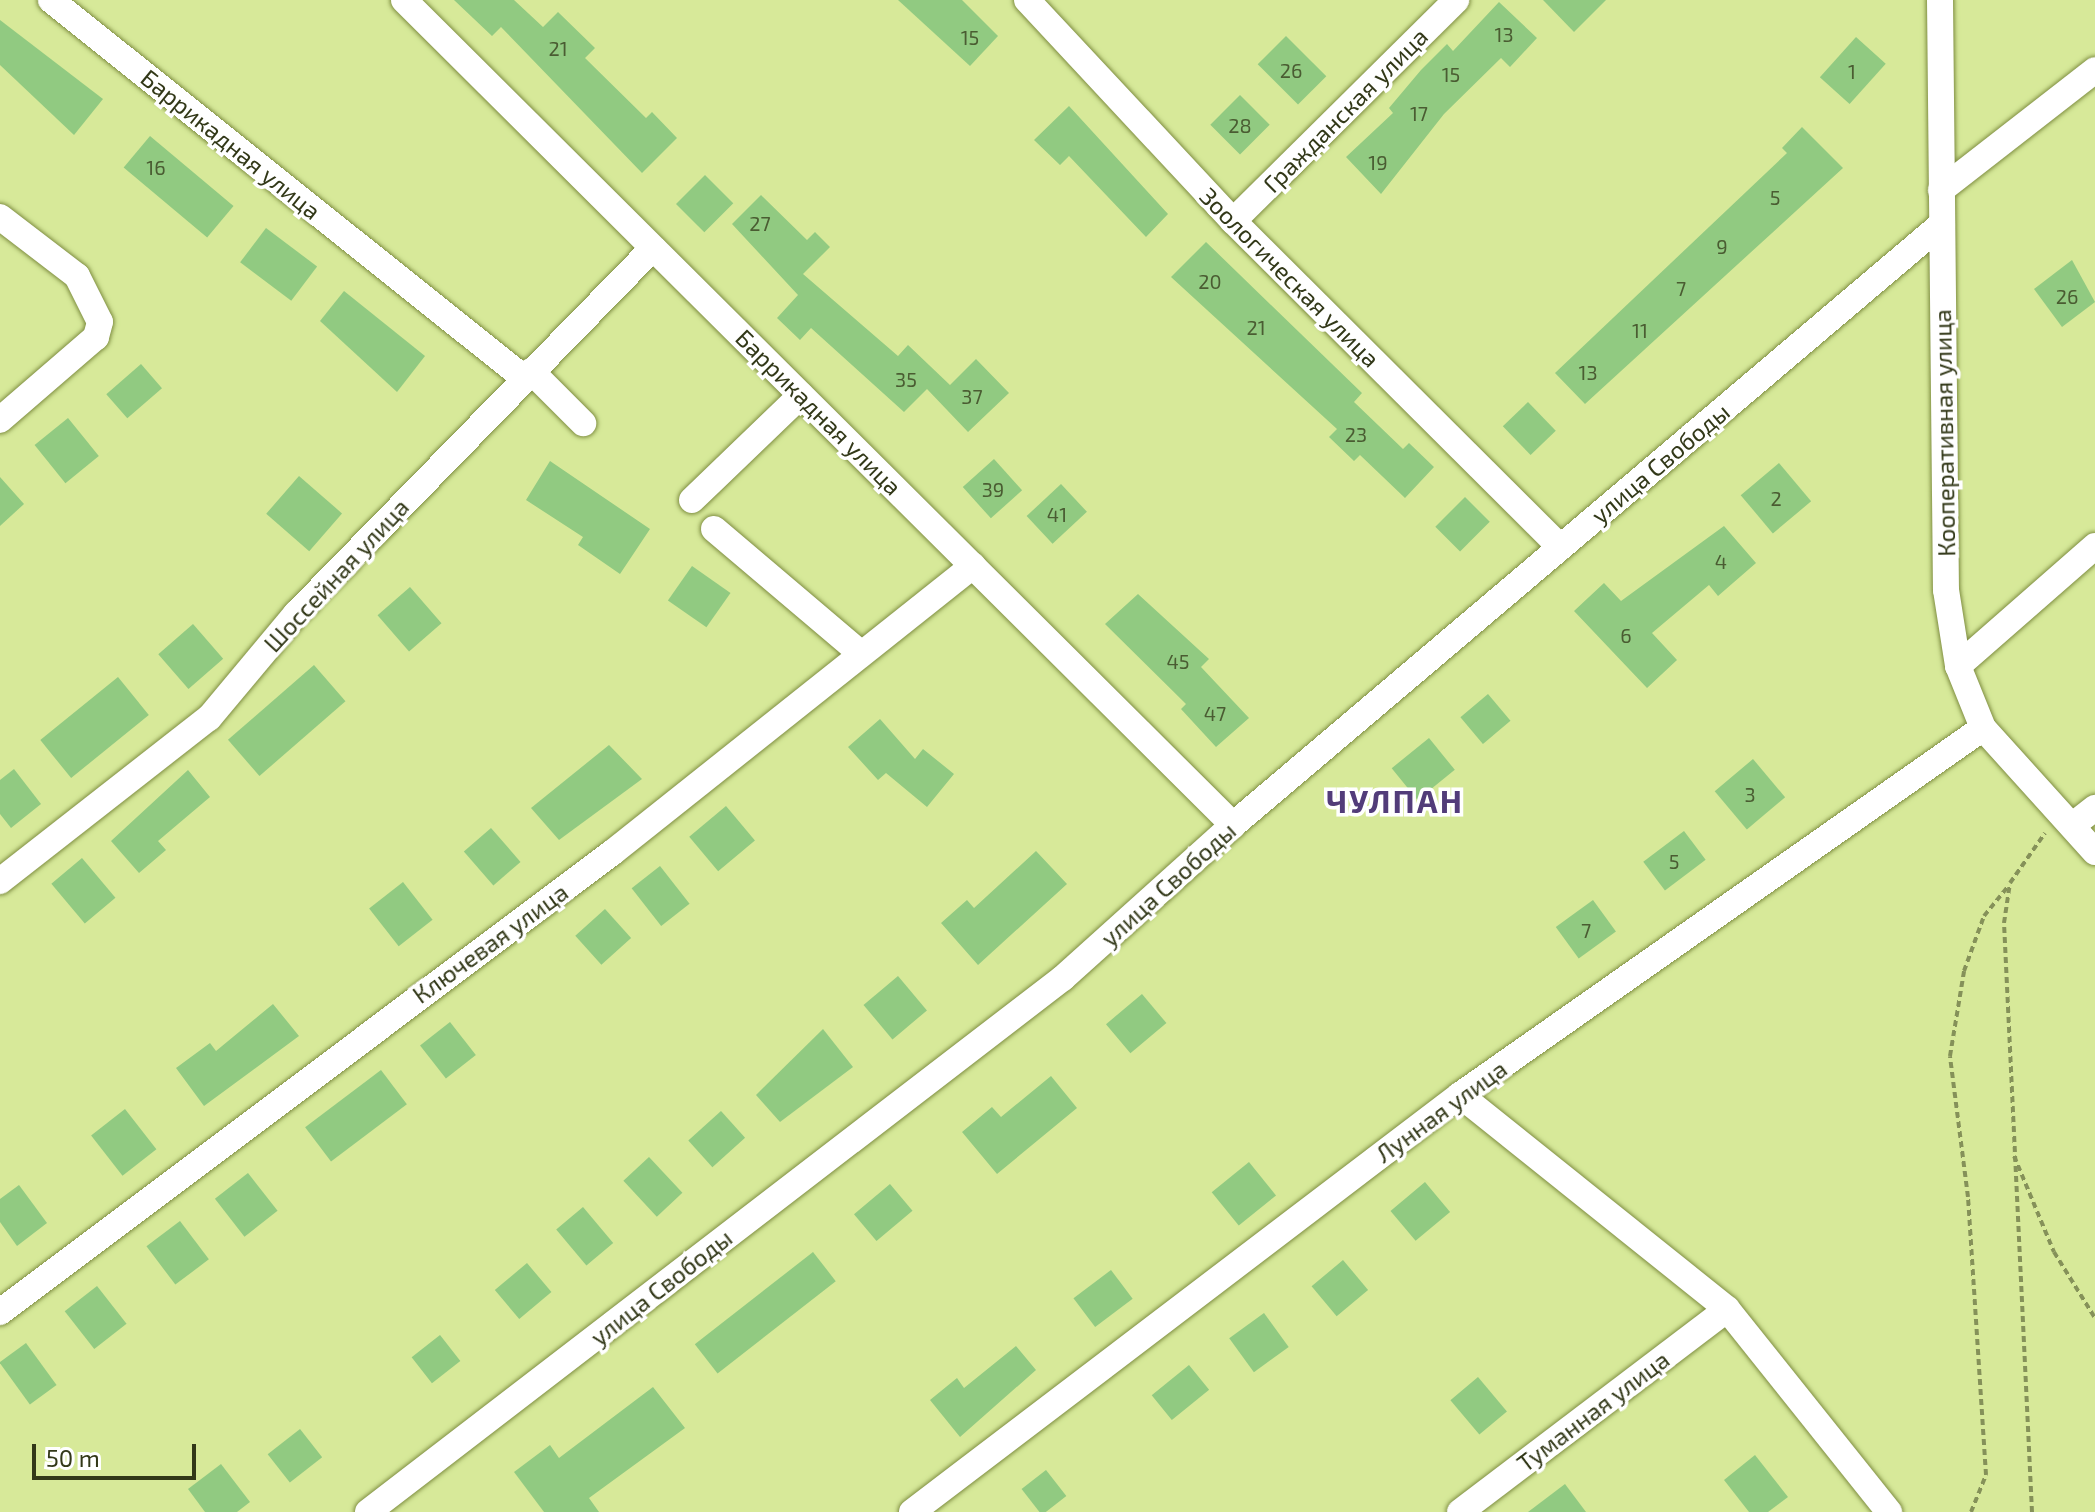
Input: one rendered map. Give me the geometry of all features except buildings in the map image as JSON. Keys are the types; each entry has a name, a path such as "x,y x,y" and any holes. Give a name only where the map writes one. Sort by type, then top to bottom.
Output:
{"street":[{"name":"Баррикадная улица","path":"51,0 527,375 583,423"},
{"name":"Баррикадная улица","path":"404,0 1233,825"},
{"name":"Зоологическая улица","path":"1027,0 1233,221 1560,547"},
{"name":"Гражданская улица","path":"1233,221 1456,0"},
{"name":"Кооперативная улица","path":"1940,0 1946,590 1958,666 1983,728 2095,852"},
{"path":"1941,190 2095,70"},
{"path":"0,217 77,276 98,305 96,337 0,420"},
{"name":"улица Свободы","path":"368,1512 1063,978 1233,825 1942,224"},
{"name":"Шоссейная улица","path":"0,881 209,718 296,614 653,248"},
{"path":"692,500 801,395"},
{"path":"714,529 859,652"},
{"path":"1958,666 2095,546"},
{"name":"Ключевая улица","path":"0,1312 613,852 859,652 973,566"},
{"name":"Лунная улица","path":"912,1512 1460,1095 1983,728"},
{"path":"2067,818 2095,808"},
{"path":"1460,1095 1727,1309 1889,1512"},
{"name":"Туманная улица","path":"1460,1512 1727,1309"}],"path":[{"path":"1971,1512 1986,1475 1950,1056 1964,971 1984,916 2067,818"},
{"path":"2010,883 2004,923 2012,1152 2032,1512"},
{"path":"2012,1152 2054,1252 2095,1318"}],"district":[{"name":"ЧУЛПАН","path":"1395,800"}]}
